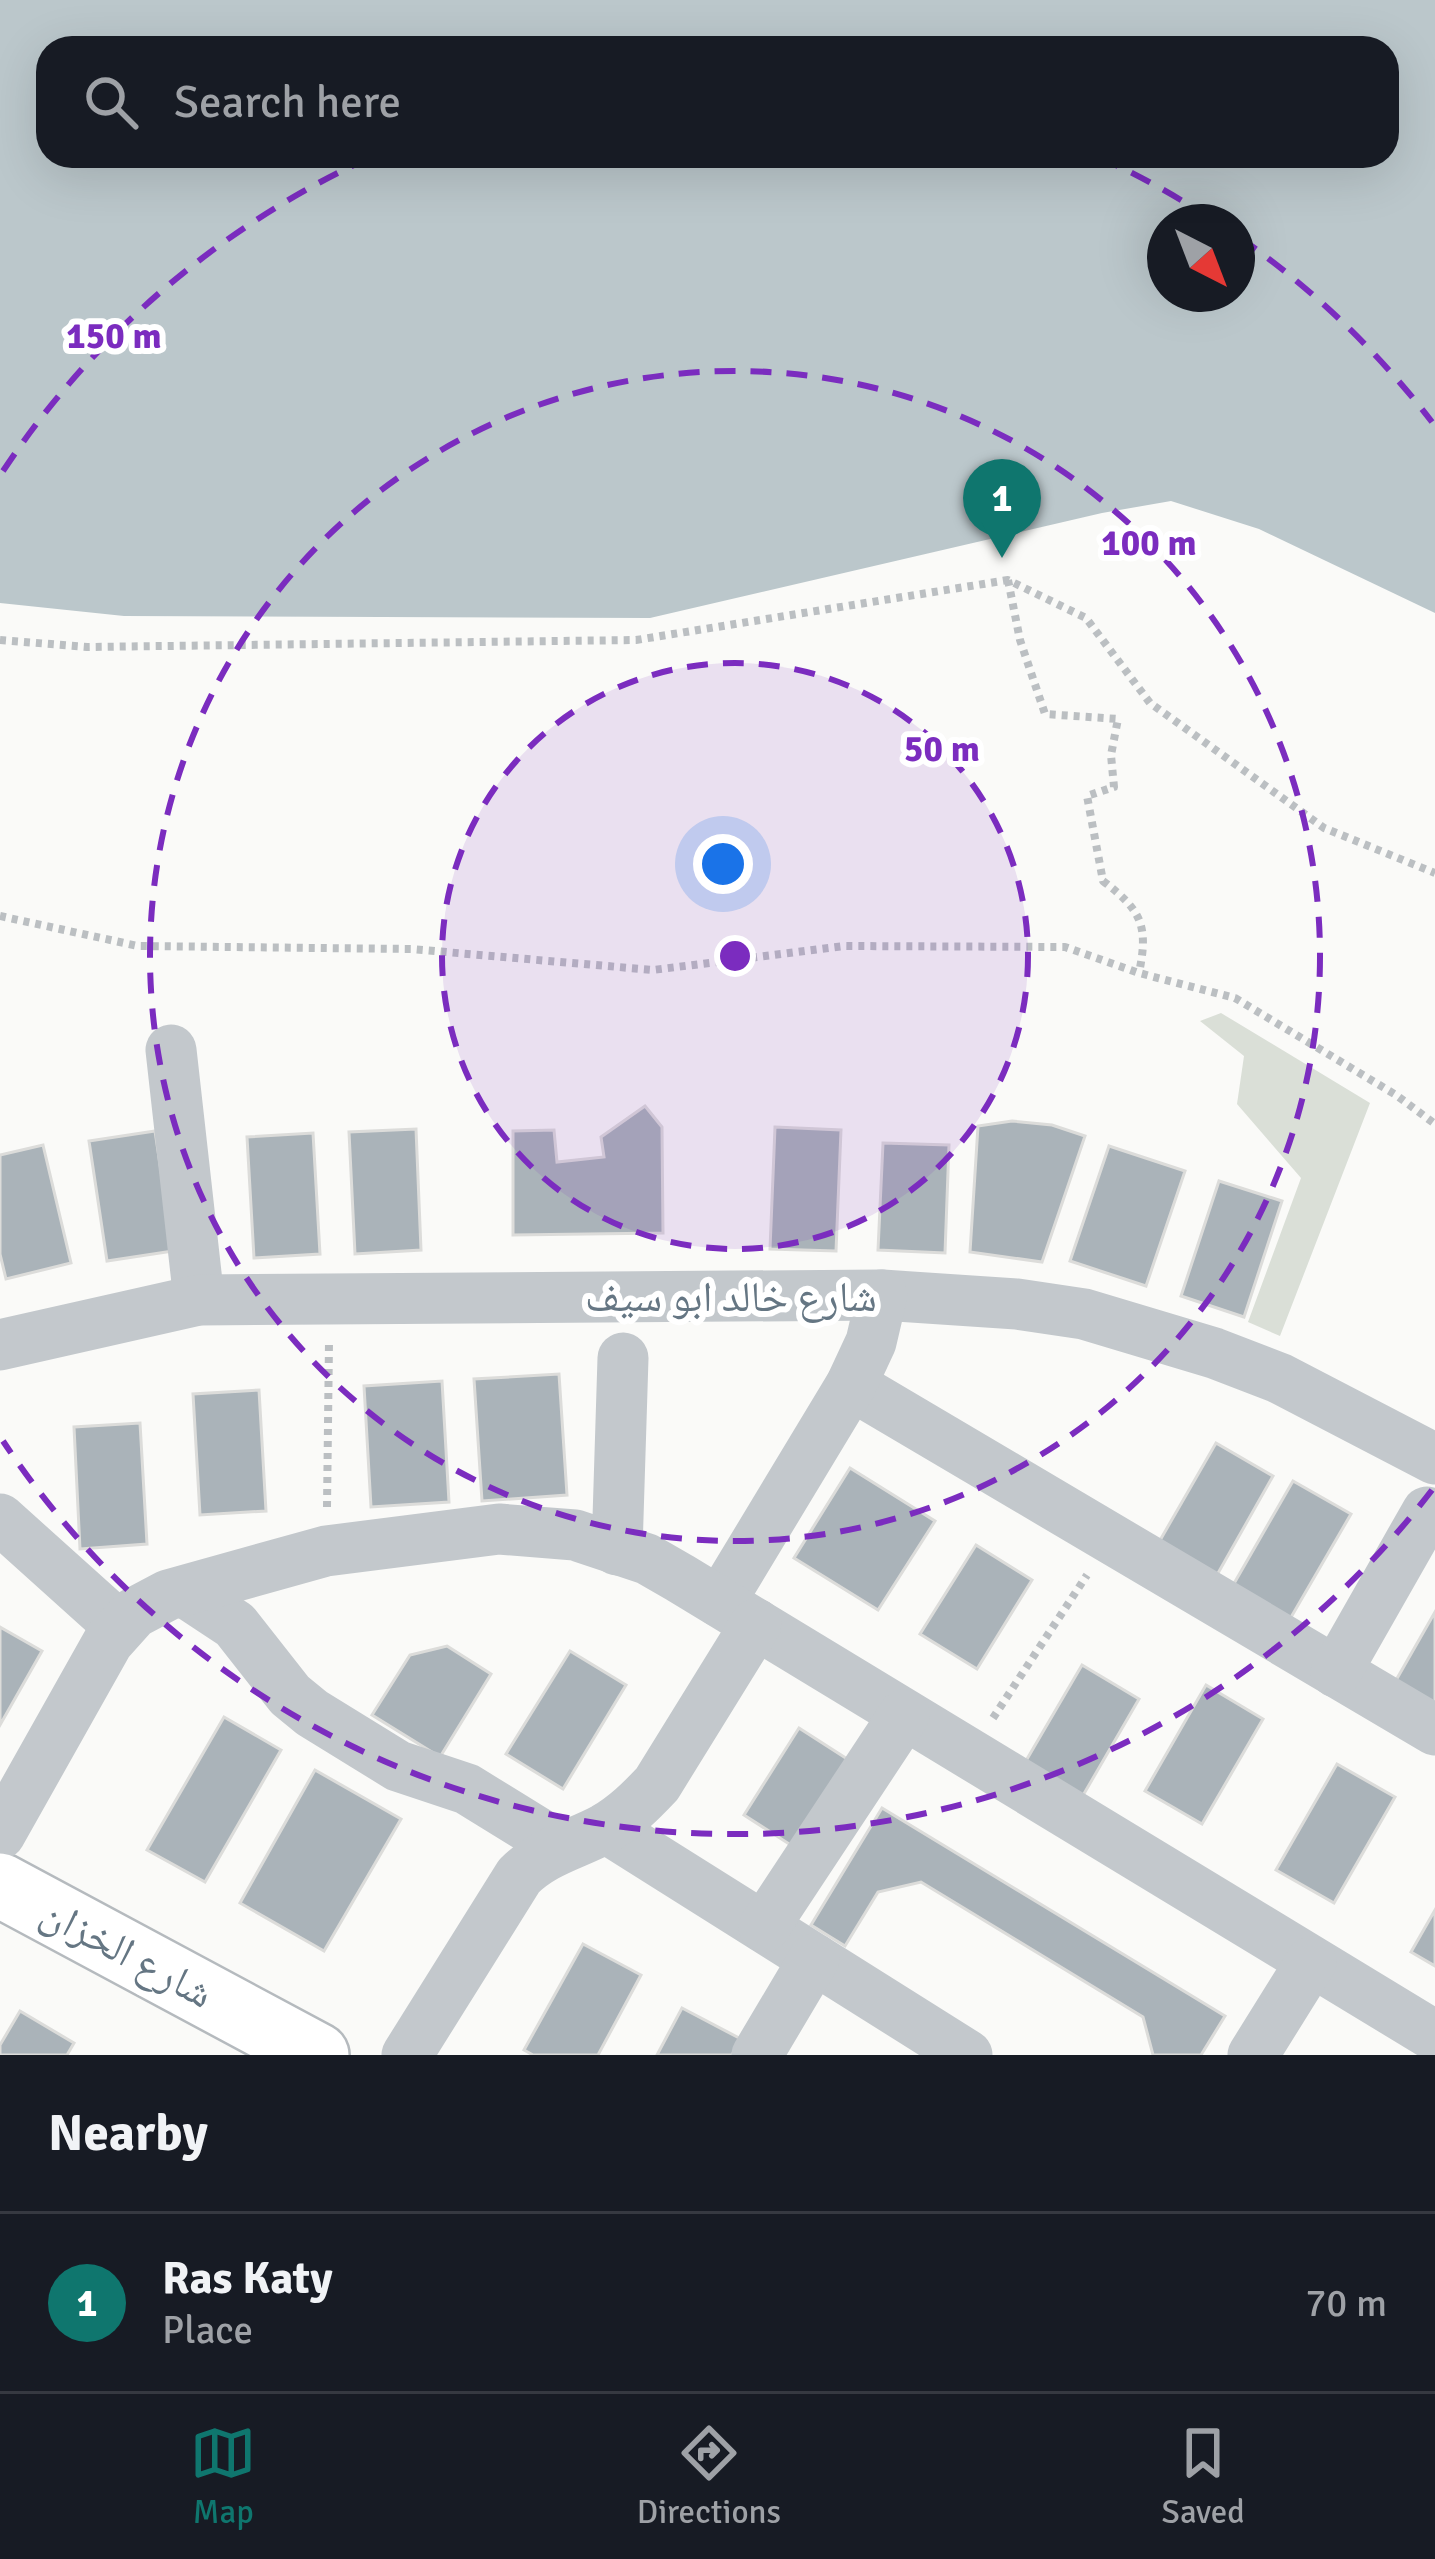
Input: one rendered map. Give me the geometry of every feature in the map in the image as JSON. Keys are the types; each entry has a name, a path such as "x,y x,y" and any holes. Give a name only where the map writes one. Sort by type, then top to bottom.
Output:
{"main road":[{"name":"شارع الخزان","path":"0,1885 317,2055"},
{"name":"شارع الخزان","path":"0,1918 233,2055"}],"street":[{"path":"171,1050 199,1300"},
{"path":"414,2052 519,1876 657,1784 871,1342 882,1295"},
{"name":"شارع خالد ابو سيف","path":"0,1345 199,1300 882,1295 1017,1304 1150,1330 1279,1378 1435,1459"},
{"path":"617,1550 623,1358"},
{"path":"851,1385 1435,1730"},
{"path":"1336,1672 1427,1512"},
{"path":"0,1519 119,1626"},
{"path":"0,1834 119,1626 150,1603 326,1551 499,1529 575,1535 647,1559 1435,2036"},
{"path":"185,1592 235,1625 290,1695 312,1713 398,1766 583,1837 764,1928 967,2055"},
{"path":"764,1928 904,1714"},
{"path":"757,2055 814,1959"},
{"path":"1252,2055 1311,1962"}],"path":[{"path":"1008,580 1019,640 1046,714 1118,719 1111,755 1114,787 1087,796 1103,880 1133,904 1146,939 1139,973"},
{"path":"0,640 87,646 636,640 1008,580 1086,618 1150,703 1324,828 1435,874"},
{"path":"0,916 138,946 411,949 653,970 844,946 1065,947 1139,973 1235,998 1396,1095 1435,1124"},
{"path":"326,1551 330,1298"},
{"path":"970,1752 1111,1539"}],"shaded area":[{"path":"0,0 1435,0 1435,613 1259,529 1171,501 650,618 124,616 0,603"},
{"path":"1221,1013 1370,1103 1280,1336 1248,1322 1301,1178 1237,1104 1244,1056 1200,1021"}],"building":[{"path":"645,1106 662,1127 663,1233 513,1235 513,1131 554,1130 557,1162 604,1157 601,1137"},
{"path":"1012,1121 1052,1125 1085,1136 1042,1262 970,1252 978,1126"},
{"path":"775,1127 841,1130 836,1251 770,1249"},
{"path":"416,1129 421,1250 355,1254 349,1132"},
{"path":"155,1131 173,1251 107,1261 89,1141"},
{"path":"313,1133 320,1254 254,1258 247,1137"},
{"path":"883,1143 949,1145 945,1253 878,1250"},
{"path":"43,1145 71,1263 6,1279 0,1254 0,1155"},
{"path":"1109,1146 1185,1171 1146,1286 1070,1261"},
{"path":"1219,1181 1282,1201 1244,1317 1181,1296"},
{"path":"559,1374 567,1495 482,1501 474,1379"},
{"path":"442,1381 449,1502 371,1507 364,1386"},
{"path":"259,1390 266,1511 200,1515 193,1394"},
{"path":"140,1423 147,1544 80,1549 74,1427"},
{"path":"1216,1443 1273,1476 1213,1582 1155,1549"},
{"path":"850,1468 935,1521 878,1610 794,1558"},
{"path":"1293,1481 1351,1514 1290,1619 1232,1587"},
{"path":"976,1545 1032,1580 977,1669 920,1634"},
{"path":"1435,1612 1435,1705 1395,1682"},
{"path":"0,1627 42,1651 0,1725"},
{"path":"447,1646 491,1674 440,1757 372,1715 410,1655"},
{"path":"570,1651 626,1685 563,1789 506,1754"},
{"path":"1082,1665 1139,1699 1078,1804 1020,1771"},
{"path":"1206,1685 1263,1719 1202,1824 1145,1791"},
{"path":"224,1717 281,1750 205,1882 147,1850"},
{"path":"799,1728 855,1764 800,1851 744,1815"},
{"path":"1337,1764 1395,1797 1334,1903 1276,1870"},
{"path":"315,1770 401,1819 324,1951 240,1903"},
{"path":"882,1808 1225,2016 1201,2055 1153,2055 1143,2017 921,1882 878,1892 845,1946 811,1925"},
{"path":"1435,1910 1435,1966 1411,1952"},
{"path":"583,1944 641,1975 598,2055 533,2055 524,2050"},
{"path":"682,2008 741,2039 732,2055 657,2055"},
{"path":"20,2011 74,2043 67,2055 0,2055 0,2045"}],"place":[{"name":"Ras Katy","path":"1002,558"}]}
